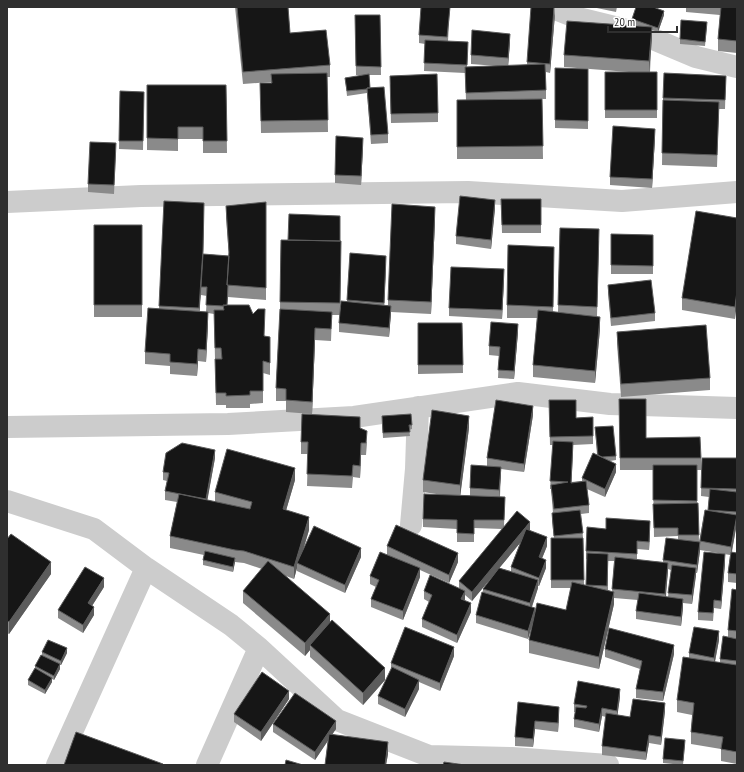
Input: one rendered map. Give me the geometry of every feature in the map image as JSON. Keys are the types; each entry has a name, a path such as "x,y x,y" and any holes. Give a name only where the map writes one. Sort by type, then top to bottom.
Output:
{"street":[{"path":"550,7 578,18 639,33 696,57 737,67"},
{"path":"7,202 141,196 468,192 622,201 737,192"},
{"path":"7,427 228,424 354,418 418,407 518,393 610,404 737,408"},
{"path":"411,526 416,469 418,407"},
{"path":"7,501 94,529 146,568 231,625 260,648 337,720 429,760 512,758 608,765"},
{"path":"57,765 146,568"},
{"path":"207,765 260,648"}],"building":[{"path":"237,7 288,7 290,33 326,30 330,65 243,72"},
{"path":"421,7 450,7 447,37 419,35"},
{"path":"531,7 554,7 550,64 527,62"},
{"path":"636,7 653,7 664,11 658,28 632,19"},
{"path":"721,7 737,7 737,41 718,39"},
{"path":"355,15 380,15 381,67 356,66"},
{"path":"681,20 707,22 705,42 680,39"},
{"path":"567,21 652,27 649,61 564,55"},
{"path":"472,30 510,34 508,58 471,55"},
{"path":"425,40 468,42 467,65 424,63"},
{"path":"545,64 546,90 466,93 465,67"},
{"path":"555,68 588,69 588,121 555,120"},
{"path":"605,72 657,72 657,110 605,110"},
{"path":"327,73 328,120 261,121 260,83 272,83 271,74"},
{"path":"664,73 726,76 725,100 663,98"},
{"path":"369,74 370,88 347,91 345,78"},
{"path":"437,74 438,113 391,114 390,76"},
{"path":"147,85 226,85 227,141 203,141 203,127 178,127 178,139 147,138"},
{"path":"384,87 388,134 371,135 367,88"},
{"path":"120,91 144,92 143,141 119,141"},
{"path":"542,99 543,146 457,147 457,100"},
{"path":"663,100 719,102 717,155 662,153"},
{"path":"613,126 655,129 652,179 610,177"},
{"path":"336,136 363,138 361,176 335,175"},
{"path":"90,142 116,143 114,185 88,184"},
{"path":"460,196 495,200 491,240 456,236"},
{"path":"501,199 541,199 541,225 502,225"},
{"path":"164,201 204,203 203,250 199,308 159,306"},
{"path":"266,202 266,288 227,285 229,252 226,206"},
{"path":"392,204 435,207 431,302 388,300"},
{"path":"696,211 737,218 737,291 735,307 682,298"},
{"path":"289,214 340,216 340,241 288,240"},
{"path":"94,225 142,225 142,305 94,305"},
{"path":"560,228 599,229 597,307 558,305"},
{"path":"611,234 653,235 653,266 611,265"},
{"path":"281,240 341,241 340,303 280,302"},
{"path":"508,245 554,247 553,307 507,305"},
{"path":"350,253 386,256 384,303 347,300"},
{"path":"203,254 229,256 227,305 206,305 207,287 201,287"},
{"path":"451,267 504,269 502,310 449,308"},
{"path":"651,280 655,313 611,318 608,285"},
{"path":"341,301 391,306 389,328 339,323"},
{"path":"223,305 249,305 253,314 258,309 265,309 264,336 270,337 270,363 263,361 263,391 250,391 250,395 226,396 226,393 216,393 215,359 222,359 221,348 215,348 214,310 224,310"},
{"path":"148,308 208,312 206,350 198,349 197,364 170,362 170,354 145,352"},
{"path":"280,309 332,312 331,329 315,328 312,402 286,400 286,389 276,388"},
{"path":"538,310 600,317 595,371 533,365"},
{"path":"491,322 518,324 514,371 498,370 500,347 489,346"},
{"path":"418,323 462,323 463,365 418,365"},
{"path":"706,325 710,378 621,384 617,332"},
{"path":"619,399 646,399 646,438 700,437 701,458 620,458"},
{"path":"496,400 533,406 524,464 487,458"},
{"path":"549,400 576,400 576,418 593,417 593,436 550,437"},
{"path":"432,410 469,416 460,485 423,480"},
{"path":"302,414 360,417 360,428 367,431 366,443 361,443 360,466 353,465 352,476 307,474 308,442 301,442"},
{"path":"411,414 412,425 409,425 410,432 383,433 382,416"},
{"path":"613,426 616,456 602,457 598,455 595,427"},
{"path":"553,441 573,442 571,483 586,481 589,505 554,509 551,485 568,482 550,481"},
{"path":"182,443 215,450 206,499 165,491 169,473 163,472 166,453"},
{"path":"227,449 295,468 283,509 309,517 294,567 244,551 170,536 179,494 250,509 252,502 215,492"},
{"path":"593,453 616,464 605,489 582,478"},
{"path":"702,458 737,458 737,489 701,488"},
{"path":"471,465 501,467 499,490 470,488"},
{"path":"653,465 697,465 697,501 653,500"},
{"path":"710,489 737,492 737,512 708,510"},
{"path":"424,494 505,497 504,520 474,520 474,534 457,533 457,520 423,519"},
{"path":"698,503 699,535 678,535 678,528 654,528 653,504"},
{"path":"580,510 583,533 554,536 552,513"},
{"path":"705,510 737,515 731,547 700,541"},
{"path":"517,511 530,522 472,592 459,581"},
{"path":"606,518 650,521 649,542 637,541 637,554 586,551 587,527 606,529"},
{"path":"396,525 458,553 449,575 387,546"},
{"path":"314,526 361,548 345,585 297,563"},
{"path":"526,529 547,537 539,557 546,560 539,578 511,567"},
{"path":"11,534 51,562 9,622 7,620 7,539"},
{"path":"551,538 583,538 584,580 551,580"},
{"path":"666,538 700,542 697,565 663,560"},
{"path":"205,551 235,558 233,567 203,560"},
{"path":"380,552 420,568 403,611 371,599 379,580 370,576"},
{"path":"704,552 725,554 721,601 714,600 713,613 698,612"},
{"path":"731,552 737,553 737,574 728,573"},
{"path":"587,553 608,554 607,586 586,585"},
{"path":"615,557 668,563 665,594 612,589"},
{"path":"268,561 330,614 305,643 243,591"},
{"path":"672,565 696,568 692,595 668,593"},
{"path":"85,567 104,578 88,603 94,607 83,625 58,610"},
{"path":"499,568 538,580 530,603 483,589"},
{"path":"430,575 465,591 461,599 471,603 457,635 422,619 432,595 424,591"},
{"path":"572,582 614,592 599,657 529,640 537,603 566,610"},
{"path":"732,589 737,590 737,631 728,630"},
{"path":"482,592 535,608 528,631 476,615"},
{"path":"639,593 683,599 681,617 636,611"},
{"path":"332,620 385,668 363,693 310,645"},
{"path":"405,627 454,647 440,683 391,663"},
{"path":"694,627 719,631 714,658 689,653"},
{"path":"609,628 674,645 663,692 636,689 642,661 605,649"},
{"path":"723,636 737,639 737,661 720,659"},
{"path":"48,640 67,648 61,661 42,652"},
{"path":"41,655 60,664 54,676 35,666"},
{"path":"683,657 737,665 737,752 721,749 723,737 691,732 694,703 677,700"},
{"path":"392,667 419,680 405,709 378,696"},
{"path":"35,668 52,678 45,690 28,680"},
{"path":"262,672 289,691 261,732 234,714"},
{"path":"578,681 620,689 617,711 602,708 599,724 574,719 576,707 586,708 587,706 574,704"},
{"path":"295,693 336,721 315,752 273,724"},
{"path":"633,699 665,703 661,737 649,735 646,752 602,746 606,713 630,717"},
{"path":"518,702 559,707 558,723 535,721 533,739 515,737"},
{"path":"76,732 163,764 163,765 64,765"},
{"path":"329,734 388,742 385,765 325,765"},
{"path":"665,738 685,740 683,761 663,759"},
{"path":"286,760 303,765 285,765"},
{"path":"444,762 465,765 443,765"}]}
